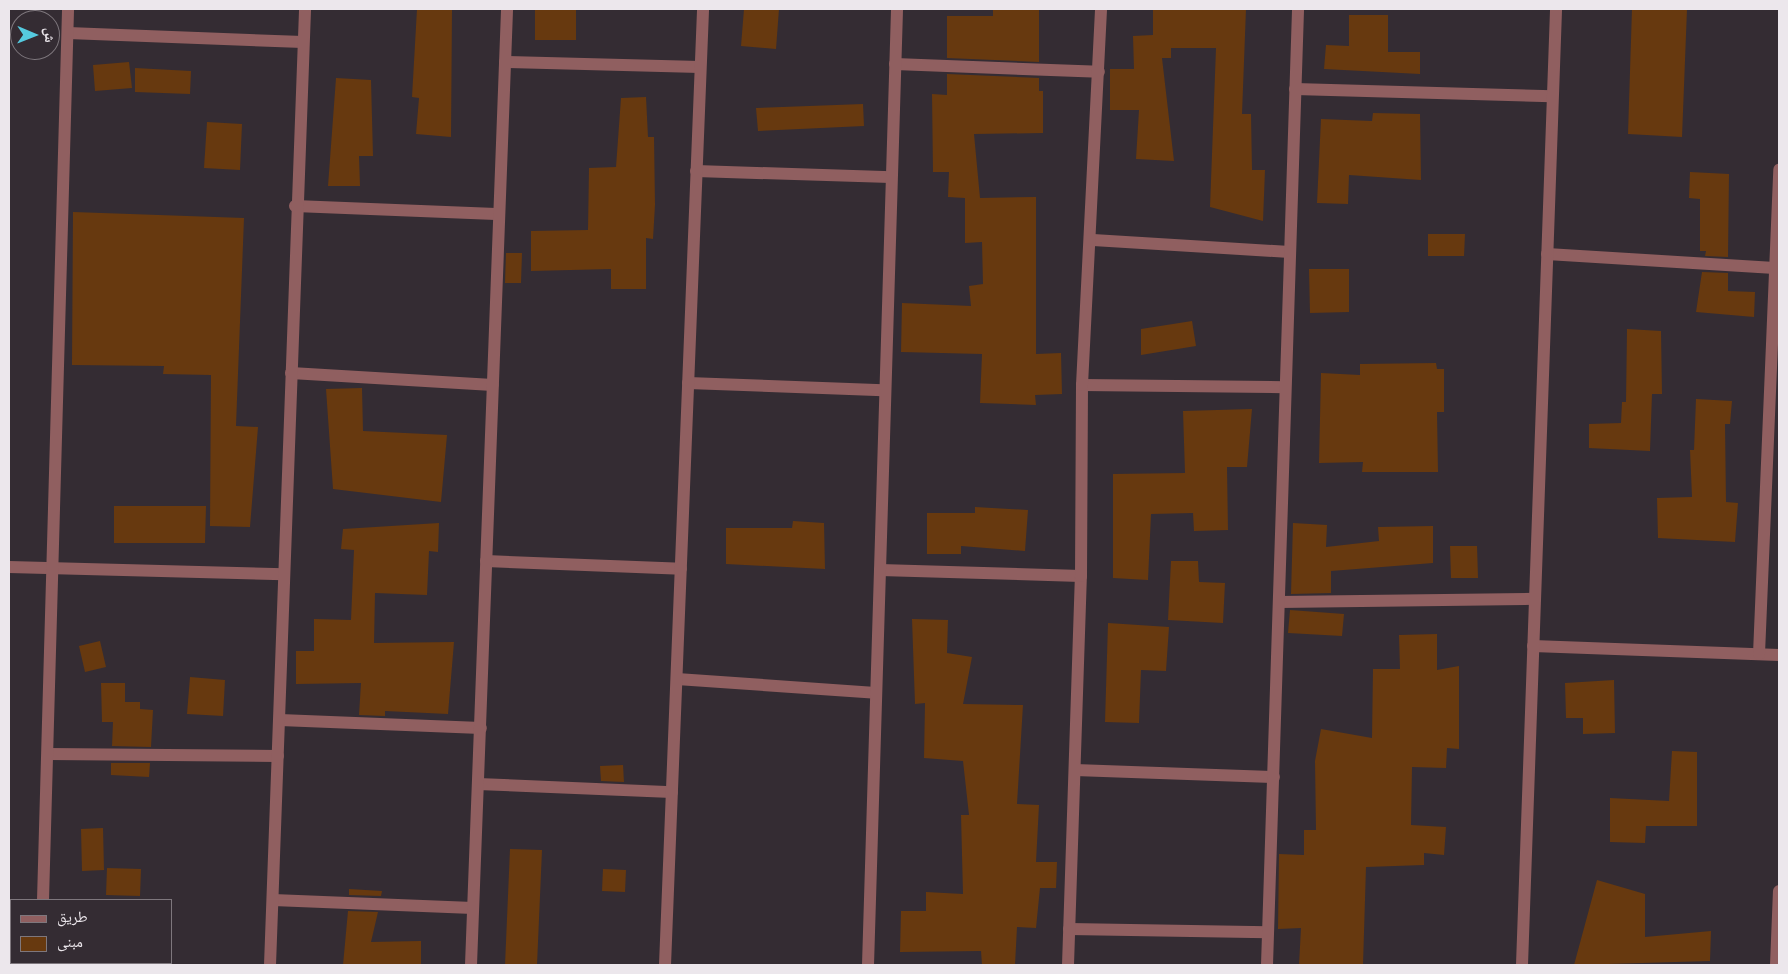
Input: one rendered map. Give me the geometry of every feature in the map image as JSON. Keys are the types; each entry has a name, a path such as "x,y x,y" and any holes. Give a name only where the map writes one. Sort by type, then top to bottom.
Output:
{"street":[{"path":"43,899 68,9"},
{"path":"270,965 280,720 295,206 304,9"},
{"path":"471,965 493,385 496,214 507,9"},
{"path":"665,965 703,9"},
{"path":"868,965 880,570 883,390 897,9"},
{"path":"1068,965 1081,576 1082,385 1093,240 1101,9"},
{"path":"1267,965 1284,387 1298,9"},
{"path":"1522,965 1556,9"},
{"path":"68,33 303,42"},
{"path":"505,62 700,67"},
{"path":"895,64 1099,72"},
{"path":"1296,89 1552,96"},
{"path":"1759,654 1779,169"},
{"path":"696,171 891,177"},
{"path":"295,206 496,214"},
{"path":"1093,240 1290,252"},
{"path":"1547,254 1775,268"},
{"path":"291,373 493,385"},
{"path":"688,383 883,390"},
{"path":"1082,385 1284,387"},
{"path":"486,561 681,569"},
{"path":"9,567 284,574"},
{"path":"880,570 1081,576"},
{"path":"1279,602 1535,599"},
{"path":"1533,646 1779,655"},
{"path":"677,679 876,693"},
{"path":"280,720 481,728"},
{"path":"48,754 278,756"},
{"path":"1075,770 1274,777"},
{"path":"478,784 672,792"},
{"path":"1776,965 1779,891"},
{"path":"273,900 473,908"},
{"path":"1069,929 1268,932"}],"building":[{"path":"417,9 452,9 451,137 416,134 419,98 412,97"},
{"path":"535,9 576,9 576,40 535,40"},
{"path":"744,9 779,9 776,49 741,46"},
{"path":"993,9 1039,9 1039,62 947,58 947,16 993,16"},
{"path":"1153,9 1246,9 1242,114 1251,114 1252,170 1265,170 1263,221 1210,207 1216,48 1171,48 1171,58 1162,58 1174,161 1136,159 1139,110 1110,110 1110,69 1134,69 1133,36 1153,35"},
{"path":"1632,9 1687,9 1682,137 1628,134"},
{"path":"1349,15 1388,15 1388,52 1420,52 1420,74 1324,69 1326,45 1349,46"},
{"path":"129,62 132,88 95,91 93,65"},
{"path":"135,68 191,71 190,94 135,92"},
{"path":"947,74 1039,78 1039,91 1043,91 1043,133 974,134 980,198 1036,197 1036,354 1061,353 1062,394 1035,395 1036,405 980,403 982,354 901,352 902,303 971,306 969,286 983,284 982,242 965,243 965,198 948,197 949,172 933,172 932,94 947,95"},
{"path":"336,78 371,80 373,156 359,156 360,186 328,186"},
{"path":"646,97 648,137 654,137 655,205 653,239 646,238 646,289 611,289 611,269 531,271 531,231 588,230 589,168 616,167 621,98"},
{"path":"863,104 864,126 758,131 756,108"},
{"path":"1373,113 1420,114 1421,180 1349,175 1348,204 1317,203 1321,119 1372,121"},
{"path":"207,122 242,124 240,170 204,168"},
{"path":"1690,172 1729,174 1728,257 1705,256 1706,251 1700,251 1700,199 1689,198"},
{"path":"73,212 244,218 236,426 258,427 250,527 210,526 211,375 163,374 164,366 72,365"},
{"path":"1428,234 1465,234 1464,256 1428,256"},
{"path":"506,253 522,253 521,283 505,283"},
{"path":"1309,269 1349,269 1349,312 1310,313"},
{"path":"1702,272 1728,273 1728,291 1755,292 1754,317 1696,312"},
{"path":"1192,321 1196,346 1141,355 1141,329"},
{"path":"1627,329 1661,331 1662,394 1652,394 1650,451 1589,448 1589,424 1621,423 1622,402 1626,402"},
{"path":"1436,363 1437,369 1444,369 1444,412 1437,412 1438,472 1362,472 1363,462 1319,463 1321,373 1360,375 1360,364"},
{"path":"362,388 363,431 447,435 441,502 333,489 326,389"},
{"path":"1696,399 1732,401 1730,424 1725,424 1726,502 1738,503 1735,542 1658,538 1657,498 1692,497 1690,450 1694,450"},
{"path":"1252,409 1247,467 1227,467 1228,530 1194,531 1193,513 1151,514 1148,580 1113,578 1113,474 1185,473 1183,411"},
{"path":"114,506 206,506 205,543 114,543"},
{"path":"975,507 1028,510 1025,551 961,546 961,554 927,554 927,513 975,513"},
{"path":"793,521 824,523 825,569 726,564 726,528 792,528"},
{"path":"439,523 438,552 429,551 427,595 375,593 374,643 454,642 448,714 385,711 385,716 359,715 361,683 296,684 296,651 314,651 314,619 351,620 354,550 341,549 343,529"},
{"path":"1293,523 1327,525 1326,547 1379,541 1378,527 1433,526 1433,563 1331,571 1331,593 1291,594"},
{"path":"1450,546 1477,546 1478,578 1451,578"},
{"path":"1171,561 1198,561 1199,582 1225,583 1223,623 1168,620"},
{"path":"1290,610 1344,614 1342,636 1288,633"},
{"path":"912,619 948,620 947,653 972,657 963,704 1023,705 1017,804 1039,805 1036,862 1057,862 1056,888 1040,888 1036,928 1017,927 1015,965 982,965 981,951 900,952 901,911 926,911 926,892 963,894 961,815 969,815 963,761 924,758 925,703 915,704"},
{"path":"1108,623 1169,627 1166,671 1141,670 1139,723 1105,722"},
{"path":"1437,634 1437,670 1459,666 1459,749 1447,748 1446,768 1412,767 1411,825 1446,827 1444,855 1424,853 1424,865 1366,867 1363,965 1299,965 1301,928 1278,929 1279,854 1304,855 1304,830 1316,830 1315,761 1321,729 1372,738 1373,669 1400,669 1399,635"},
{"path":"100,641 106,667 85,672 79,646"},
{"path":"190,677 225,680 223,716 187,714"},
{"path":"1614,680 1615,733 1583,734 1583,718 1566,718 1565,683"},
{"path":"101,683 125,683 125,702 140,702 140,709 153,710 151,747 112,746 113,722 102,722"},
{"path":"1672,751 1697,752 1697,826 1646,826 1645,843 1610,842 1610,798 1669,801"},
{"path":"111,763 150,763 149,777 111,775"},
{"path":"623,765 624,782 601,781 600,766"},
{"path":"103,828 104,870 82,871 81,829"},
{"path":"510,849 542,850 537,965 505,965"},
{"path":"107,868 141,869 140,896 106,895"},
{"path":"603,869 626,870 625,892 602,891"},
{"path":"1597,880 1645,894 1645,937 1711,931 1710,961 1574,965"},
{"path":"349,889 382,891 381,896 349,895"},
{"path":"348,911 378,912 371,942 421,941 421,965 343,965"}]}
